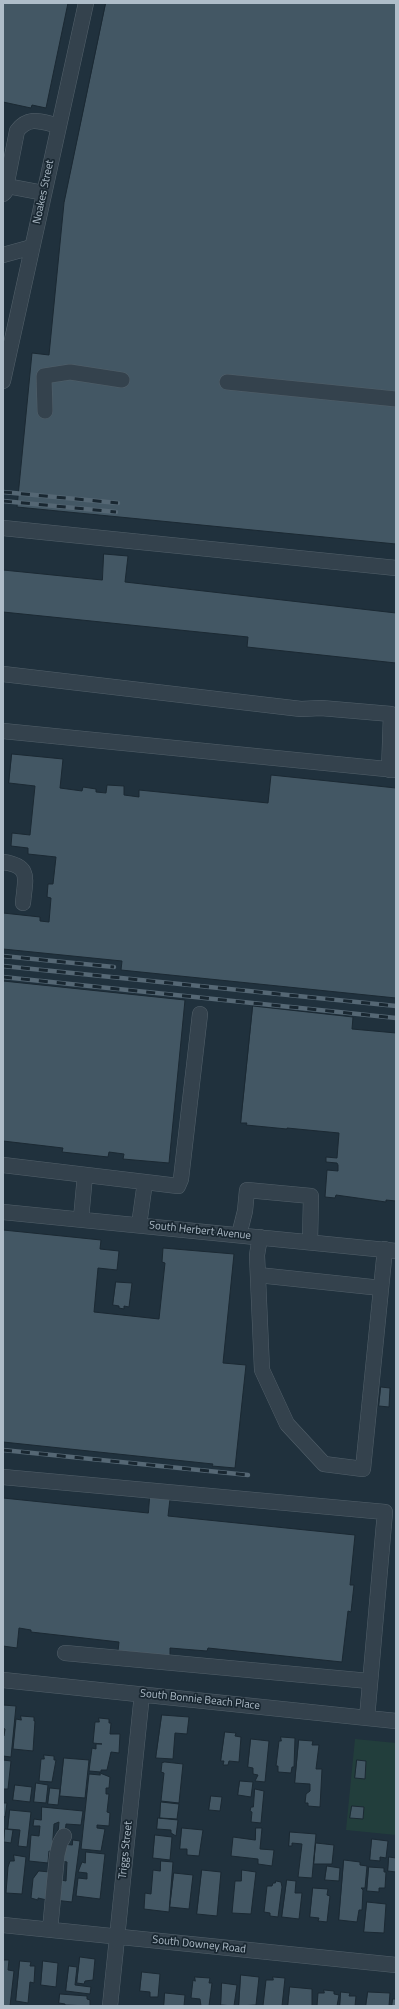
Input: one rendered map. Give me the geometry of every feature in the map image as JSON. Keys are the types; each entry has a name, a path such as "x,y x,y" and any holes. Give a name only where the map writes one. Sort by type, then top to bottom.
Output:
{"street":[{"name":"Noakes Street","path":"3,381 86,3"},
{"path":"44,193 5,190 18,131 23,124 33,121 59,126"},
{"path":"3,255 32,247"},
{"path":"45,411 44,376 70,372 122,380"},
{"path":"227,382 396,399"},
{"path":"3,528 396,568"},
{"path":"3,674 301,709 321,708 393,714 392,770 3,731"},
{"path":"3,862 20,866 24,870 26,875 23,903"},
{"path":"3,1165 178,1186 181,1179 200,1014"},
{"path":"81,1219 85,1175"},
{"path":"139,1225 145,1182"},
{"path":"239,1235 245,1211 247,1190 311,1196 310,1242"},
{"name":"South Herbert Avenue","path":"3,1212 390,1250"},
{"path":"260,1237 257,1255 262,1370 287,1424 324,1464 363,1469 381,1288 390,1250"},
{"path":"258,1275 381,1288"},
{"path":"3,1477 385,1512 369,1681 367,1718"},
{"path":"65,1653 369,1681"},
{"name":"South Bonnie Beach Place","path":"3,1680 396,1721"},
{"name":"Triggs Street","path":"110,2006 142,1694"},
{"path":"50,1930 57,1855 64,1836"},
{"name":"South Downey Road","path":"3,1925 396,1965"}],"green space":[{"path":"355,1739 396,1743 396,1835 346,1830"}],"building":[{"path":"3,3 68,3 46,108 32,105 31,108 3,102"},
{"path":"106,3 396,3 396,544 17,507 32,353 49,355 64,203"},
{"path":"104,554 128,556 125,582 396,613 396,663 247,647 248,637 3,612 3,570 102,580"},
{"path":"12,754 63,759 60,788 82,791 83,787 96,789 96,792 106,793 107,785 124,786 124,795 139,797 139,790 268,803 271,775 396,788 396,998 121,970 122,961 3,949 3,913 40,917 40,921 49,922 51,898 47,897 48,884 53,884 56,857 28,854 28,848 11,846 12,833 30,835 35,786 9,783"},
{"path":"3,981 185,1000 169,1163 123,1159 124,1154 109,1152 108,1157 62,1152 63,1148 3,1141"},
{"path":"253,1006 353,1017 352,1029 396,1033 396,1201 386,1200 386,1202 336,1195 335,1198 325,1197 327,1170 338,1171 337,1163 326,1162 326,1157 337,1158 339,1133 246,1125 247,1123 241,1123"},
{"path":"3,1230 101,1240 100,1249 119,1251 117,1270 98,1268 94,1312 159,1319 165,1263 162,1262 163,1248 234,1254 223,1363 246,1365 235,1468 212,1466 213,1464 3,1442"},
{"path":"116,1282 132,1283 129,1307 124,1306 124,1309 113,1305"},
{"path":"381,1387 390,1388 389,1407 379,1406"},
{"path":"150,1497 170,1499 168,1516 355,1535 350,1585 354,1585 351,1612 348,1611 342,1662 208,1648 207,1651 170,1648 170,1656 118,1651 119,1642 31,1632 31,1630 19,1628 17,1648 3,1646 3,1498 148,1513"},
{"path":"3,1705 16,1706 11,1757 3,1756 3,1736 5,1729 3,1728"},
{"path":"162,1715 189,1717 187,1734 175,1733 173,1759 156,1758"},
{"path":"21,1716 34,1717 33,1751 13,1749 16,1719 21,1720"},
{"path":"99,1718 109,1719 109,1723 111,1723 110,1734 120,1734 119,1753 111,1752 107,1770 101,1770 101,1772 89,1771 92,1748 96,1749 96,1744 102,1744 93,1743 95,1722 99,1722"},
{"path":"225,1732 236,1733 235,1736 241,1737 239,1762 229,1761 228,1765 223,1765 224,1761 221,1761"},
{"path":"281,1737 295,1738 294,1767 292,1767 291,1773 278,1772 278,1766 276,1766 279,1741 281,1741"},
{"path":"251,1739 269,1741 265,1782 255,1781 258,1775 253,1774 253,1768 248,1767"},
{"path":"299,1740 313,1741 312,1745 319,1745 316,1769 322,1769 320,1807 308,1806 308,1803 305,1803 306,1794 310,1791 310,1784 295,1783"},
{"path":"44,1755 54,1756 54,1760 56,1760 52,1782 39,1781 41,1759 44,1759"},
{"path":"64,1758 89,1760 85,1798 60,1796"},
{"path":"3,1760 11,1761 8,1789 3,1789"},
{"path":"357,1760 366,1761 365,1779 355,1778"},
{"path":"162,1763 183,1764 179,1803 161,1801 164,1773 161,1772"},
{"path":"100,1773 110,1777 109,1788 106,1788 106,1794 109,1794 107,1812 110,1813 109,1826 97,1825 97,1828 105,1829 101,1851 81,1849 89,1774 100,1775"},
{"path":"240,1781 253,1782 251,1797 238,1795"},
{"path":"36,1783 48,1785 46,1803 34,1802"},
{"path":"15,1785 32,1787 30,1802 13,1800"},
{"path":"50,1788 60,1789 58,1805 48,1804"},
{"path":"255,1789 264,1791 261,1823 251,1822 252,1812 250,1811 251,1807 253,1807"},
{"path":"211,1796 222,1797 220,1811 209,1810"},
{"path":"161,1802 179,1804 177,1819 160,1818"},
{"path":"3,1803 7,1803 5,1817 3,1816"},
{"path":"352,1806 364,1807 363,1819 350,1818"},
{"path":"42,1807 83,1811 81,1825 66,1824 65,1833 58,1832 59,1822 54,1824 52,1852 49,1851 48,1863 29,1861 31,1835 39,1836 40,1826 33,1826 34,1819 41,1820"},
{"path":"10,1810 31,1812 27,1847 18,1846 20,1830 8,1829"},
{"path":"158,1818 178,1820 176,1836 171,1833 171,1830 157,1829"},
{"path":"182,1828 203,1830 199,1856 187,1855 187,1849 180,1849"},
{"path":"256,1828 262,1828 260,1849 274,1850 272,1866 258,1864 258,1859 231,1856 233,1837 255,1840"},
{"path":"5,1829 13,1830 11,1843 4,1842"},
{"path":"290,1832 316,1834 312,1878 298,1877 302,1844 292,1843 292,1846 289,1846"},
{"path":"155,1835 172,1837 170,1860 153,1858"},
{"path":"372,1839 388,1841 386,1858 380,1857 380,1861 370,1860"},
{"path":"73,1840 80,1841 72,1902 54,1900 57,1879 66,1881 67,1862 61,1861 63,1844 72,1845"},
{"path":"316,1843 334,1845 332,1864 314,1864"},
{"path":"86,1852 105,1854 100,1899 76,1896 78,1878 87,1879 87,1873 78,1872 82,1862 85,1863"},
{"path":"14,1855 26,1857 22,1894 6,1893 8,1867 10,1861 14,1861"},
{"path":"389,1857 396,1858 396,1872 388,1871"},
{"path":"344,1860 360,1862 360,1865 367,1866 365,1888 361,1888 363,1890 362,1910 359,1910 357,1922 339,1920"},
{"path":"161,1861 173,1862 169,1912 144,1909 145,1893 151,1894 153,1870 160,1871"},
{"path":"327,1866 340,1868 339,1881 325,1880"},
{"path":"369,1867 384,1868 384,1872 386,1872 385,1888 379,1888 379,1892 367,1891"},
{"path":"202,1870 221,1872 217,1916 197,1914"},
{"path":"242,1870 256,1872 251,1914 232,1913 235,1881 241,1881"},
{"path":"39,1871 50,1872 47,1900 31,1898 33,1879"},
{"path":"174,1873 193,1875 189,1909 170,1907"},
{"path":"287,1880 296,1881 295,1893 302,1893 299,1919 282,1917"},
{"path":"276,1881 281,1882 282,1887 278,1917 270,1916 270,1913 264,1912 267,1886 272,1886"},
{"path":"313,1888 328,1889 327,1895 330,1896 327,1922 318,1921 319,1918 310,1917"},
{"path":"367,1902 386,1904 384,1933 364,1932"},
{"path":"80,1957 95,1959 93,1980 85,1981 84,1984 77,1983"},
{"path":"3,1960 9,1960 8,1970 14,1971 10,2006 3,2006"},
{"path":"20,1961 31,1962 30,1966 35,1966 34,1983 30,1982 28,2003 16,2001"},
{"path":"43,1961 58,1963 56,1987 41,1985"},
{"path":"69,1966 77,1967 75,1985 91,1987 90,1994 66,1991"},
{"path":"142,1972 160,1974 158,1997 150,1997 150,1992 140,1991"},
{"path":"241,1975 259,1977 256,2005 239,2006"},
{"path":"195,1977 210,1978 209,1983 212,1983 209,2006 201,2006 200,1999 191,1998 193,1980 195,1981"},
{"path":"273,1977 285,1978 282,2006 263,2006 266,1980 273,1980"},
{"path":"222,1983 237,1985 234,2006 221,2005"},
{"path":"290,1987 312,1989 312,2006 288,2006"},
{"path":"324,1990 334,1991 334,1994 339,1995 337,2006 317,2006 318,1993 324,1993"},
{"path":"341,1992 350,1993 349,1996 356,1996 355,2006 340,2006"},
{"path":"368,1992 390,1993 389,2006 366,2006"},
{"path":"165,1993 185,1995 184,2006 164,2006"},
{"path":"60,1994 87,1996 87,1999 90,2000 90,2006 65,2005 59,2003"},
{"path":"393,1999 396,1999 396,2006 392,2006"}],"railway":[{"path":"3,492 118,503"},
{"path":"3,501 116,512"},
{"path":"3,956 114,967"},
{"path":"3,966 396,1006"},
{"path":"3,977 396,1018"},
{"path":"3,1450 248,1475"}]}
